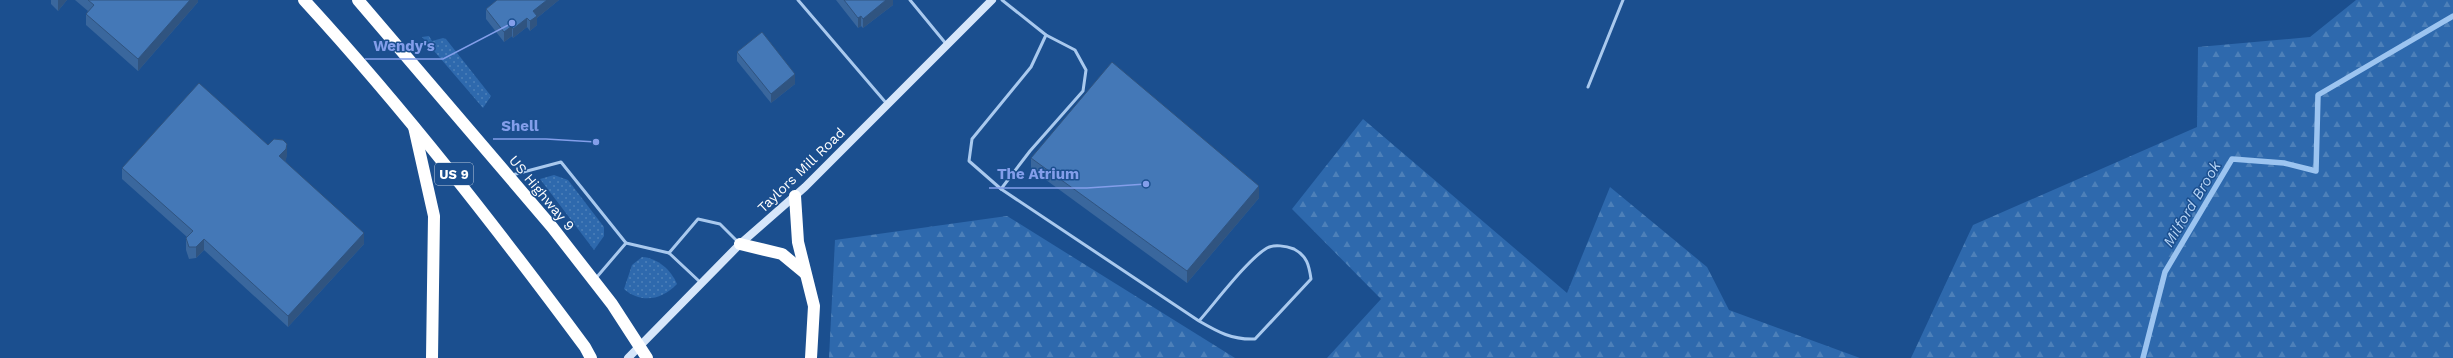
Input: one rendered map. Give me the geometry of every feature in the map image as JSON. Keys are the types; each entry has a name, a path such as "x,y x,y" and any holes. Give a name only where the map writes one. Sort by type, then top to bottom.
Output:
{"highway":[{"name":"US 9","path":"304,0 413,124 513,250 591,358"},
{"name":"US Highway 9","path":"358,0 509,176 594,281 647,358"},
{"path":"413,124 434,216 432,358"},
{"path":"795,196 798,242 814,306 811,358"},
{"path":"740,244 782,254 805,273"}],"street":[{"name":"Taylors Mill Road","path":"628,358 740,244 795,196 992,0"}],"lane":[{"path":"798,0 887,104"},
{"path":"910,0 947,45"},
{"path":"1001,190 1030,151 1083,91 1086,70 1075,50 1046,35 1002,0"},
{"path":"1588,87 1624,0"},
{"path":"1046,35 1030,67 972,139 969,161 1001,190 1199,321 1224,335 1239,339 1255,339 1311,279 1309,263 1302,253 1289,247 1275,246 1267,248 1256,257 1199,321"},
{"path":"509,176 561,162 626,243 669,254 701,283"},
{"path":"669,254 698,219 720,224 740,244"},
{"path":"594,281 626,243"}],"green space":[{"path":"2356,0 2453,0 2453,358 1911,358 1973,225 2197,127 2198,47 2310,37"},
{"path":"429,36 432,41 443,38 446,39 491,96 483,108 422,37"},
{"path":"1363,119 1567,293 1610,187 1707,267 1729,310 1860,358 1327,358 1381,299 1292,209"},
{"path":"554,175 568,180 604,227 604,236 594,250 540,179"},
{"path":"1007,216 1235,358 829,358 835,240"},
{"path":"642,257 659,262 668,270 677,284 665,294 651,298 637,297 624,289 632,265"}],"building":[{"path":"88,0 190,0 138,59 86,14 94,5"},
{"path":"497,0 547,0 533,11 537,16 530,21 527,18 513,29 512,26 504,32 486,9"},
{"path":"844,0 886,0 863,19 861,16 858,18"},
{"path":"762,32 795,74 771,94 737,52"},
{"path":"1112,62 1259,186 1187,271 1031,158"},
{"path":"199,83 268,145 274,139 283,140 287,144 286,149 279,156 364,233 288,316 204,239 196,247 189,247 186,238 193,231 122,168"}],"waterway":[{"name":"Milford Brook","path":"2143,358 2165,272 2232,159 2284,163 2316,171 2318,95 2453,16"}],"place":[{"name":"Wendy's","path":"512,23"},
{"name":"Shell","path":"596,142"},
{"name":"The Atrium","path":"1146,184"}]}
